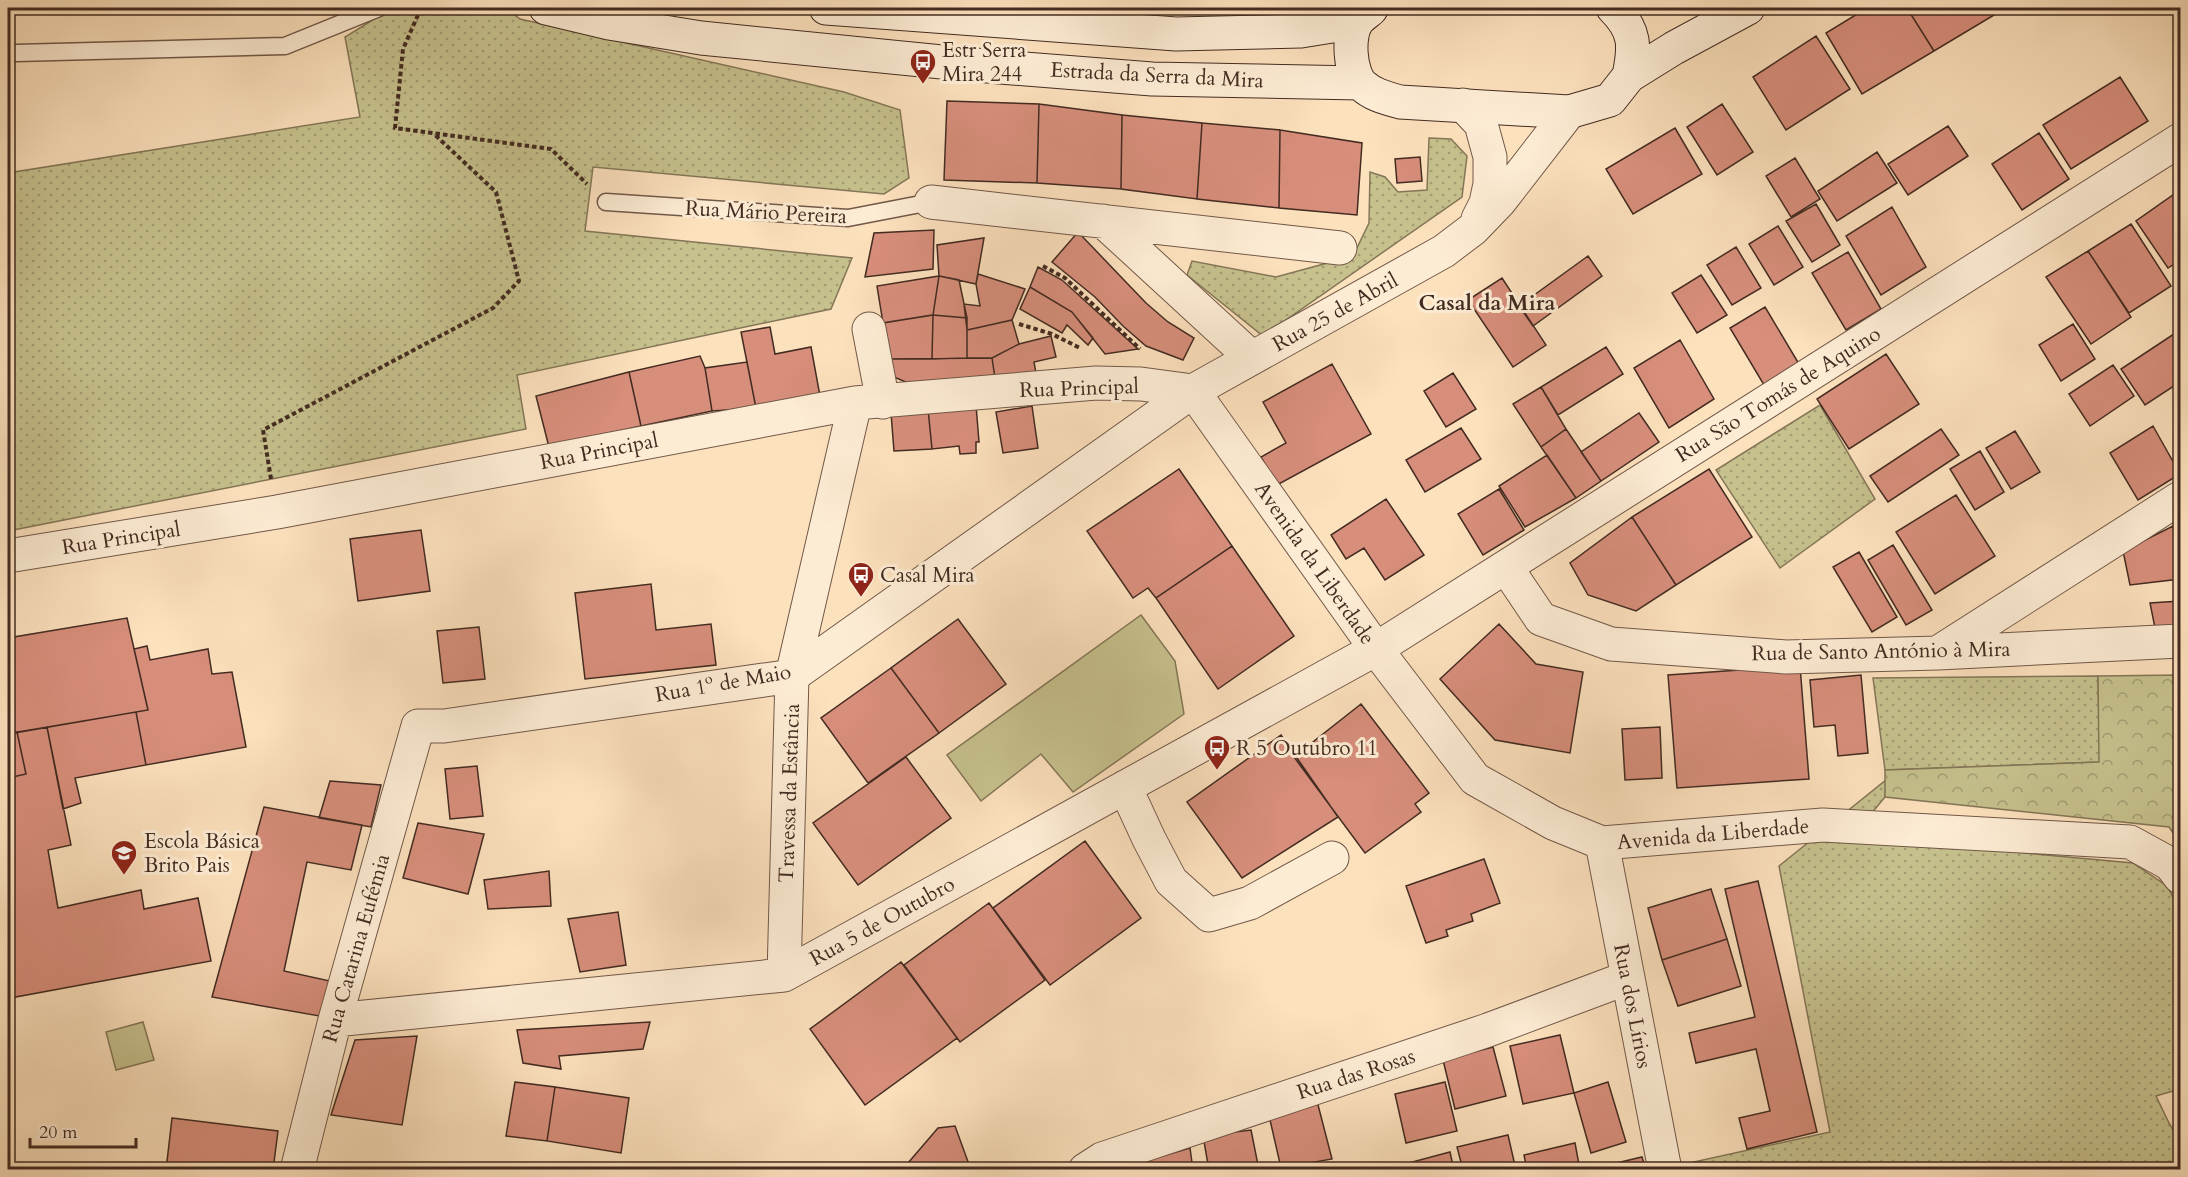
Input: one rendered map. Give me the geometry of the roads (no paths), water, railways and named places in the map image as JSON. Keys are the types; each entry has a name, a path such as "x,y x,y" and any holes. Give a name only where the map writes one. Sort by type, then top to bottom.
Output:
{"street":[{"name":"Estrada da Serra da Mira","path":"826,8 873,9 1176,34 1301,30 1365,15"},
{"name":"Estrada da Serra da Mira","path":"1613,8 1625,20 1634,48 1629,76"},
{"name":"Estrada da Serra da Mira","path":"1365,15 1352,38 1350,57 1360,83 1375,95 1400,102 1569,112 1610,100 1629,76 1674,48 1748,8"},
{"name":"Estrada da Serra da Mira","path":"562,9 609,23 701,38 962,64 1152,79 1360,83"},
{"path":"1463,105 1481,124 1490,157 1490,184 1486,203 1473,229"},
{"name":"Rua 25 de Abril","path":"1179,389 1252,358 1444,251 1473,229 1500,201 1569,112"},
{"name":"Rua São Tomás de Aquino","path":"1376,649 2181,140"},
{"name":"Rua Mário Pereira","path":"931,202 1340,248"},
{"path":"1102,221 1252,358"},
{"path":"868,329 869,402"},
{"name":"Rua Principal","path":"8,556 277,512 869,402 1096,383 1141,384 1179,389"},
{"name":"Avenida da Liberdade","path":"1179,389 1475,779 1553,823 1602,843 1823,825 2130,842 2170,864 2181,878"},
{"name":"Rua 1º de Maio","path":"418,726 444,726 792,676 1179,389"},
{"name":"Travessa da Estância","path":"784,975 792,676 869,402"},
{"path":"1938,653 2181,498"},
{"name":"Rua de Santo António à Mira","path":"1506,567 1541,619 1611,644 1786,657 1938,653 2181,641"},
{"name":"Rua 5 de Outubro","path":"335,1020 784,975 1376,649"},
{"name":"Rua Catarina Eufémia","path":"297,1170 335,1020 418,726"},
{"path":"1125,787 1171,880 1209,915 1250,903 1332,858"},
{"name":"Rua dos Lírios","path":"1602,843 1665,1170"},
{"name":"Rua das Rosas","path":"1085,1170 1102,1159 1488,1030 1627,978"}],"lane":[{"path":"16,53 285,45 379,8"},
{"name":"Rua Mário Pereira","path":"606,202 848,218 931,202"}],"place":[{"name":"Estr Serra Mira 244","path":"923,85"},
{"name":"Casal Mira","path":"861,598"},
{"name":"R 5 Outubro 11","path":"1217,771"},
{"name":"Escola Básica Brito Pais","path":"124,876"}],"district":[{"name":"Casal da Mira","path":"1487,302"}]}
